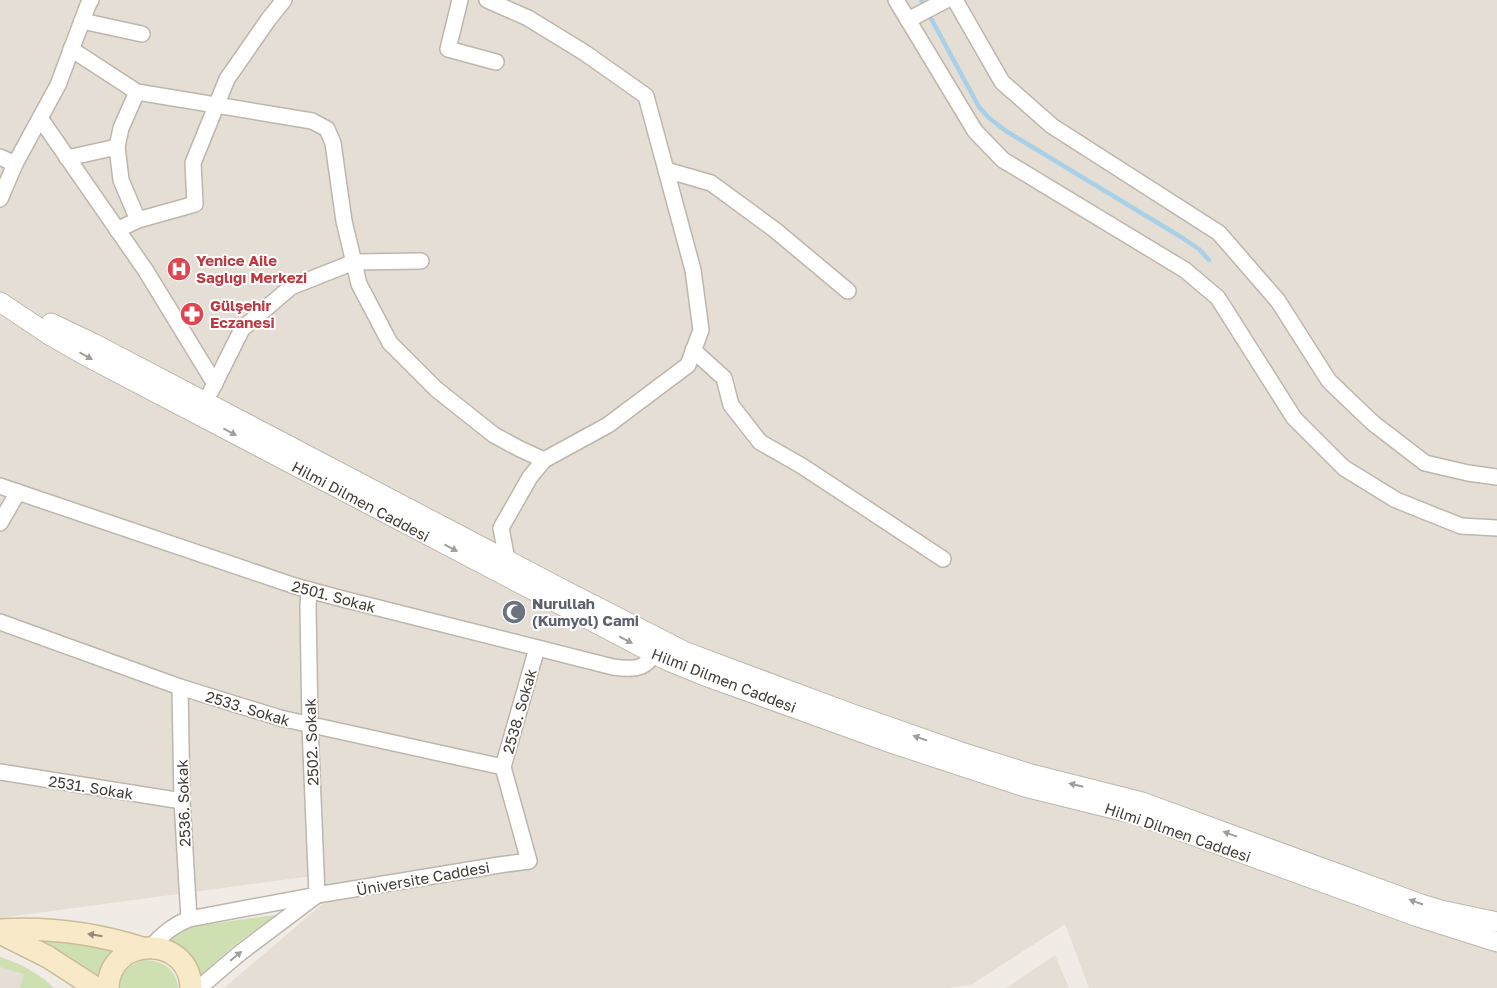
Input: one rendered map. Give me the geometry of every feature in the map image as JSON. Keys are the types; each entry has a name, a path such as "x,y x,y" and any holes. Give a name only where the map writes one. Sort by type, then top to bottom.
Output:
{"main road":[{"path":"0,932 40,929 79,933 105,937 146,948"},
{"path":"0,932 48,957 96,988"},
{"path":"108,988 110,974 116,964 134,950 146,948 158,948 170,952 180,960 187,970 191,988"}],"street":[{"path":"0,199 15,164 58,85 91,0"},
{"path":"117,230 138,220 195,204 193,163 227,79 284,0"},
{"path":"460,0 448,49 496,62"},
{"path":"487,0 528,18 585,53 646,96 693,270 700,330 688,365 608,425 544,460 530,477 501,528 507,560"},
{"path":"896,0 975,131 1003,160 1184,270 1218,298 1294,418 1344,468 1396,500 1461,526 1497,528"},
{"path":"908,20 946,0"},
{"path":"955,0 1002,82 1052,126 1219,233 1278,301 1329,381 1374,423 1425,463 1497,477"},
{"path":"82,21 142,34"},
{"path":"71,49 137,92 312,121 327,129 333,143 344,220 360,284 390,343 436,389 494,435 520,450 544,460"},
{"path":"137,92 121,128 117,147 121,180 138,220"},
{"path":"40,118 146,271 215,384"},
{"path":"67,158 117,147"},
{"path":"0,157 15,164"},
{"path":"666,170 711,183 775,230 848,291"},
{"path":"205,402 242,329 291,287 354,262 421,261"},
{"name":"Hilmi Dilmen Caddesi","path":"0,302 93,343 507,560 658,648"},
{"name":"Hilmi Dilmen Caddesi","path":"0,302 35,326 86,356 658,648 703,659 899,731 1031,774 1142,802 1421,904 1448,920 1497,942"},
{"path":"693,350 724,378 731,405 760,442 802,466 943,558"},
{"name":"2501. Sokak","path":"0,486 309,590 613,667 629,669 644,666 658,648"},
{"path":"0,523 18,492"},
{"name":"2502. Sokak","path":"309,590 310,726 317,895"},
{"name":"2533. Sokak","path":"0,622 180,687 280,718 503,767"},
{"name":"2538. Sokak","path":"529,861 503,767 537,648"},
{"name":"2536. Sokak","path":"180,687 182,801 189,918"},
{"name":"2531. Sokak","path":"0,772 182,801"},
{"name":"Üniversite Caddesi","path":"146,948 178,923 189,918 317,895 529,861"},
{"name":"Üniversite Caddesi","path":"199,988 247,948 317,895"},
{"name":"Hilmi Dilmen Caddesi","path":"1448,920 1497,922"}],"shaded area":[{"path":"0,0 1497,0 1497,988 1089,988 1065,924 971,985 949,988 224,988 326,901 320,875 0,918"},
{"path":"1055,955 1069,988 1006,988"},
{"path":"0,957 24,966 43,978 54,988 0,988"}],"green space":[{"path":"276,916 237,943 199,977 166,943 176,934 196,926"},
{"path":"18,932 121,949 103,968 97,982"},
{"path":"0,957 28,969 54,988 20,988 24,974 0,967"},
{"path":"143,960 150,960 167,966 177,981 178,988 118,988 126,970"}],"waterway":[{"path":"921,0 979,107 989,118 1006,131 1181,237 1199,249 1209,260"}],"place":[{"name":"Yenice Aile Sağlığı Merkezi","path":"179,269"},
{"name":"Gülşehir Eczanesi","path":"192,314"},
{"name":"Nurullah (Kumyol) Cami","path":"514,612"}]}
